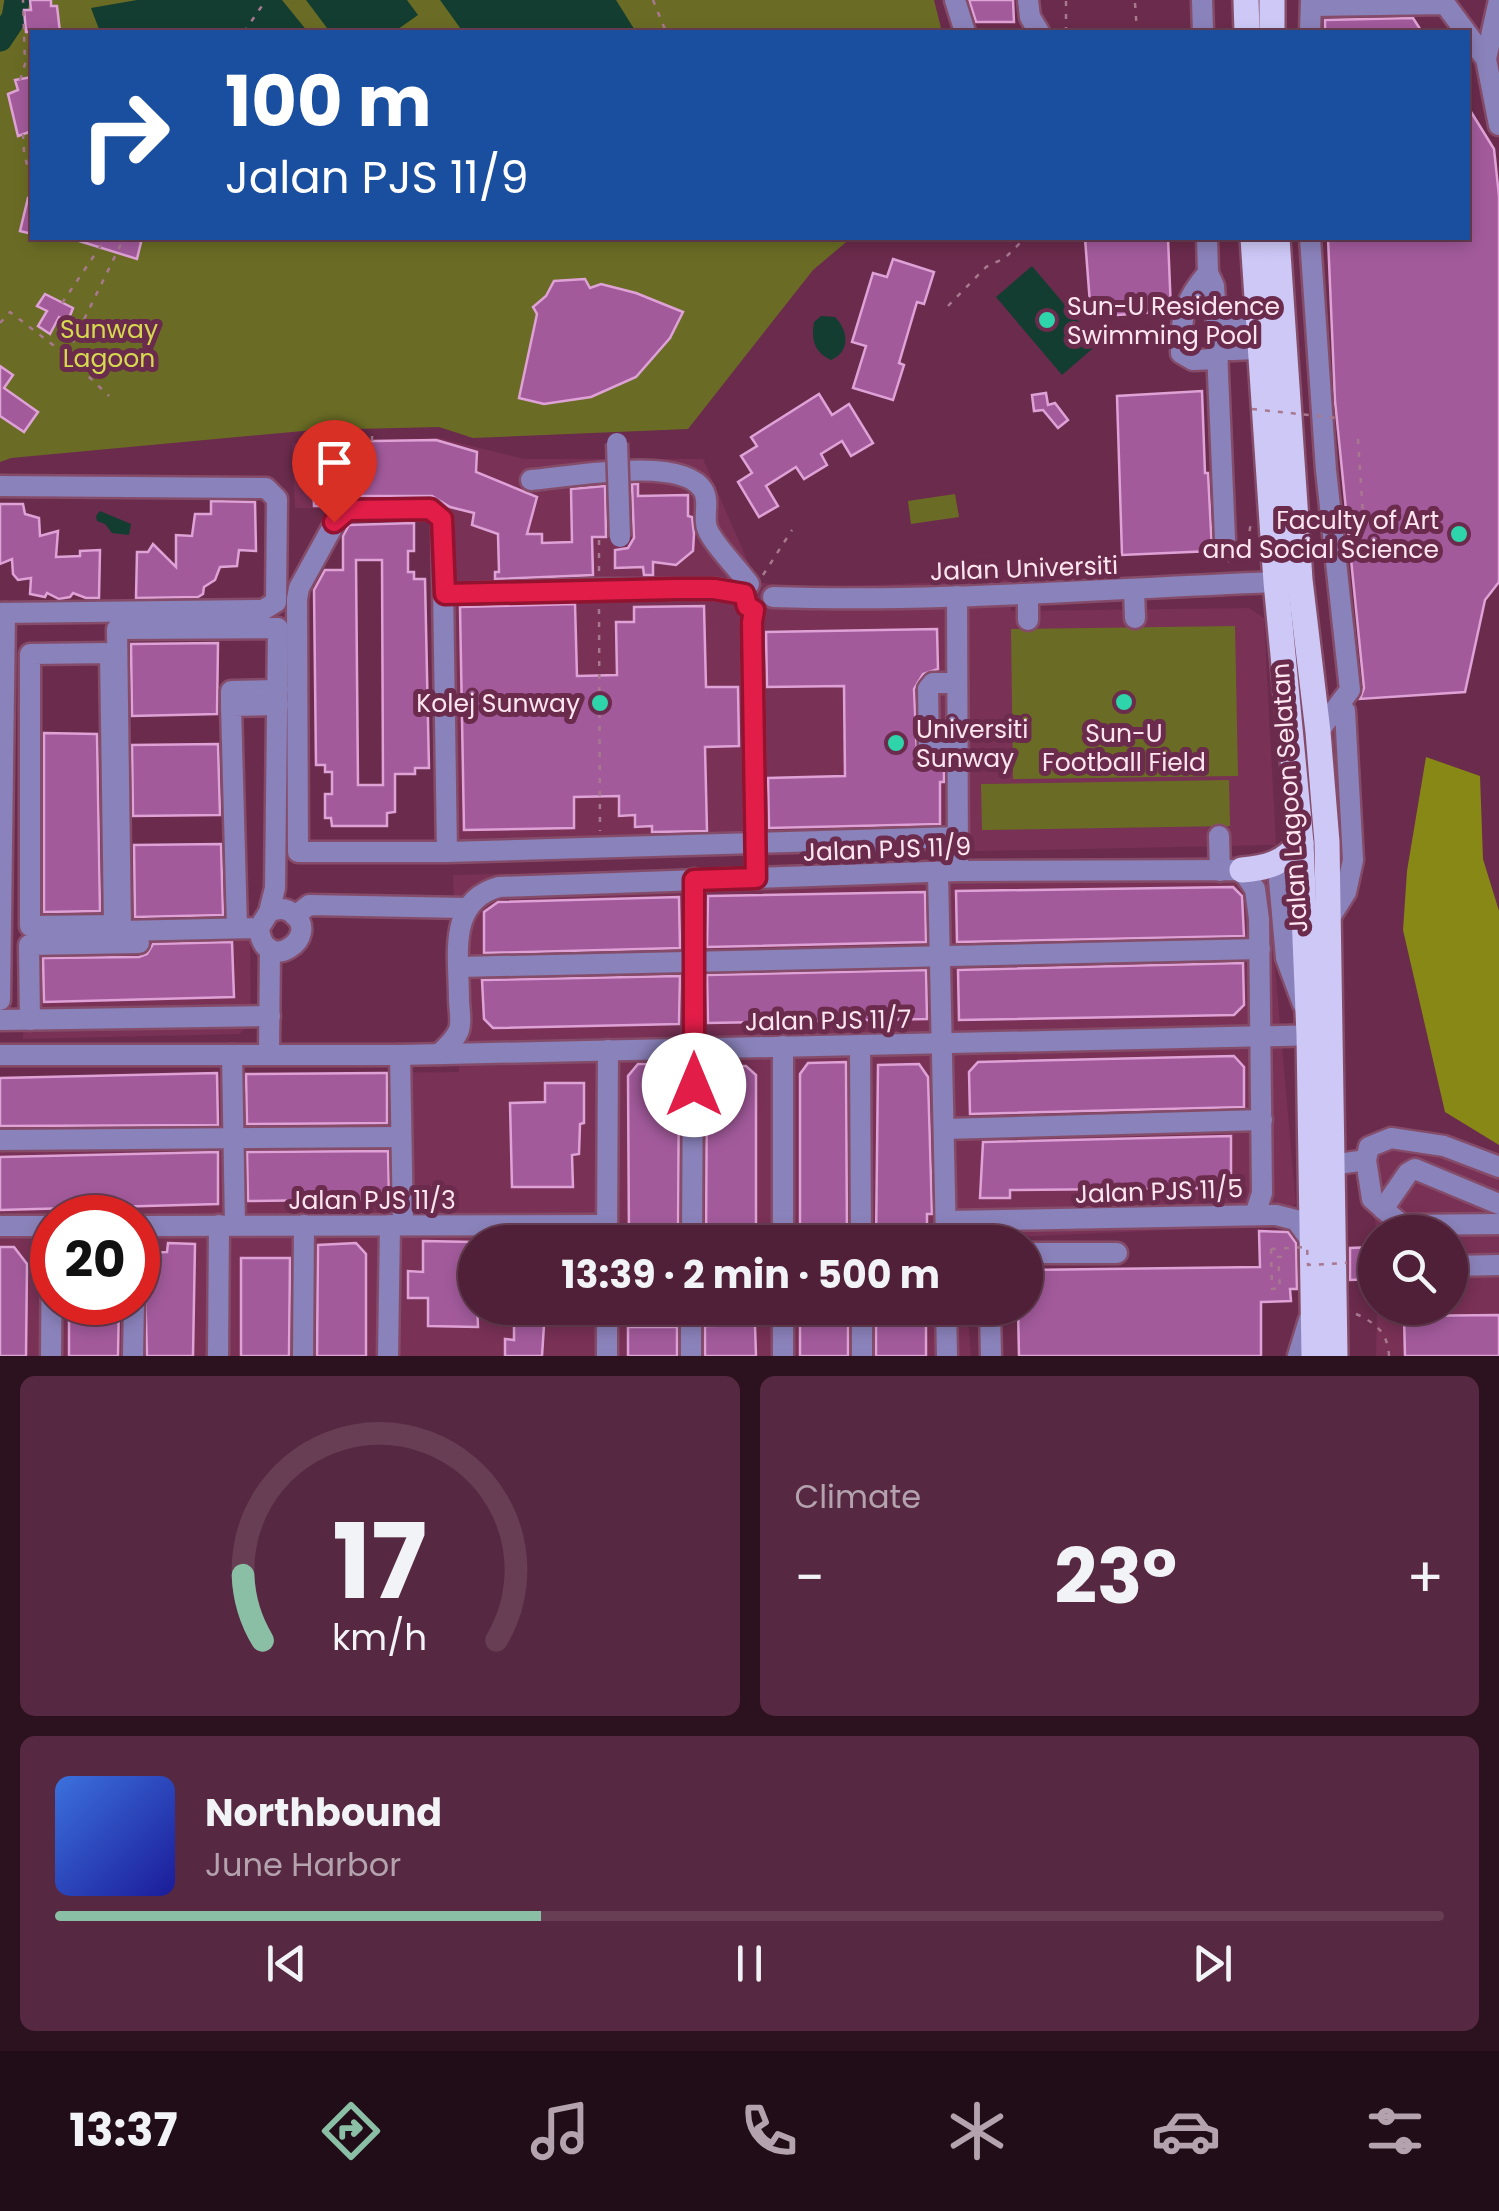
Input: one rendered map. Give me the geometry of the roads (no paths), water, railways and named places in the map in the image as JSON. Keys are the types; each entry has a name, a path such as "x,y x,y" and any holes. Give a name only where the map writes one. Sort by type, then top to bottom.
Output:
{"main road":[{"path":"1246,0 1247,30"},
{"path":"1272,0 1272,30"},
{"name":"Jalan Lagoon Selatan","path":"1253,240 1288,580 1318,732 1329,919 1315,1030 1301,1249 1313,1306 1330,1354"},
{"name":"Jalan Lagoon Selatan","path":"1276,240 1261,329 1285,359 1288,580 1301,843 1315,1030 1340,1263 1330,1354"},
{"path":"1231,871 1280,863 1301,843"}],"street":[{"path":"955,0 964,30"},
{"path":"1028,0 1030,17 1038,30"},
{"path":"1202,0 1203,30"},
{"path":"1499,0 1486,60 1499,126"},
{"path":"1310,30 1311,3 1445,4 1464,30"},
{"path":"1470,38 1486,60"},
{"path":"1207,240 1217,326 1261,329"},
{"path":"1310,240 1326,470 1350,690 1318,732"},
{"path":"1208,273 1189,296 1182,313 1181,353 1193,360 1217,354 1261,329"},
{"path":"1217,354 1225,539"},
{"path":"618,443 620,537"},
{"path":"532,480 649,470 677,472 693,478 706,493 707,529 753,591 756,878"},
{"path":"0,486 266,488 276,499 276,602 263,610 2,613 0,1000"},
{"path":"447,852 442,519 430,509 348,510 334,522 297,599 298,852 447,852 600,835 756,841 958,837"},
{"name":"Jalan Universiti","path":"753,591 768,608 773,597 838,600 1028,594 1288,580"},
{"path":"1134,589 1134,618"},
{"path":"445,594 753,591"},
{"path":"1028,594 1028,620"},
{"path":"946,1225 940,954 948,871 958,837 957,596"},
{"path":"278,628 275,888 268,926 121,931 117,630 278,628"},
{"path":"110,653 114,925 30,926 30,719 30,654 110,653"},
{"path":"269,1054 268,926 231,690 278,697"},
{"path":"1329,919 1346,892 1354,860 1346,712"},
{"path":"2,729 30,719"},
{"path":"600,835 600,882"},
{"path":"1219,836 1231,871 1250,879 1258,904 1260,1036"},
{"name":"Jalan PJS 11/9","path":"466,908 481,892 499,887 600,882 948,871 1231,871"},
{"path":"692,1225 694,880"},
{"path":"1279,880 1286,958 1315,1030"},
{"path":"30,1020 29,946 268,926 309,906 466,908 460,924 460,1025 439,1054"},
{"path":"459,966 1260,949"},
{"path":"0,1020 270,1016"},
{"path":"460,1025 485,1052"},
{"name":"Jalan PJS 11/7","path":"1,1055 400,1055 1260,1036 1315,1030"},
{"path":"0,1035 1,1055"},
{"name":"Jalan PJS 11/5","path":"946,1220 1255,1215 1262,1194 1260,1036"},
{"path":"860,1045 861,1225"},
{"path":"783,1046 783,1225"},
{"path":"607,1225 608,1050"},
{"path":"218,1356 234,1138 232,1055"},
{"path":"388,1356 401,1138 400,1055"},
{"path":"944,1128 1262,1120"},
{"path":"0,1140 401,1138"},
{"path":"1389,1215 1372,1200 1366,1160 1370,1147 1391,1138 1444,1146 1499,1167"},
{"path":"1330,1164 1366,1160"},
{"path":"1383,1209 1408,1173 1416,1170 1499,1204"},
{"path":"1255,1215 1276,1214 1296,1220 1301,1249"},
{"path":"1033,1225 1034,1219"},
{"path":"1468,1226 1499,1224"},
{"path":"0,1226 30,1227"},
{"name":"Jalan PJS 11/3","path":"160,1226 458,1228"},
{"path":"303,1356 304,1226"},
{"path":"1043,1253 1116,1253"},
{"path":"1468,1266 1499,1265"},
{"path":"1298,1356 1313,1306"},
{"path":"52,1325 52,1356"},
{"path":"133,1356 134,1325"},
{"path":"607,1325 607,1356"},
{"path":"691,1325 691,1356"},
{"path":"783,1325 783,1356"},
{"path":"862,1325 862,1356"},
{"path":"946,1325 947,1356"},
{"path":"990,1325 991,1356"}],"waterway":[{"path":"0,39 14,18 17,0"}],"place":[{"name":"Sun-U Residence Swimming Pool","path":"1047,320"},
{"name":"Faculty of Art and Social Science","path":"1459,534"},
{"name":"Sun-U Football Field","path":"1124,702"},
{"name":"Kolej Sunway","path":"600,703"},
{"name":"Universiti Sunway","path":"896,743"}],"park label":[{"name":"Sunway Lagoon","path":"109,344"}]}
